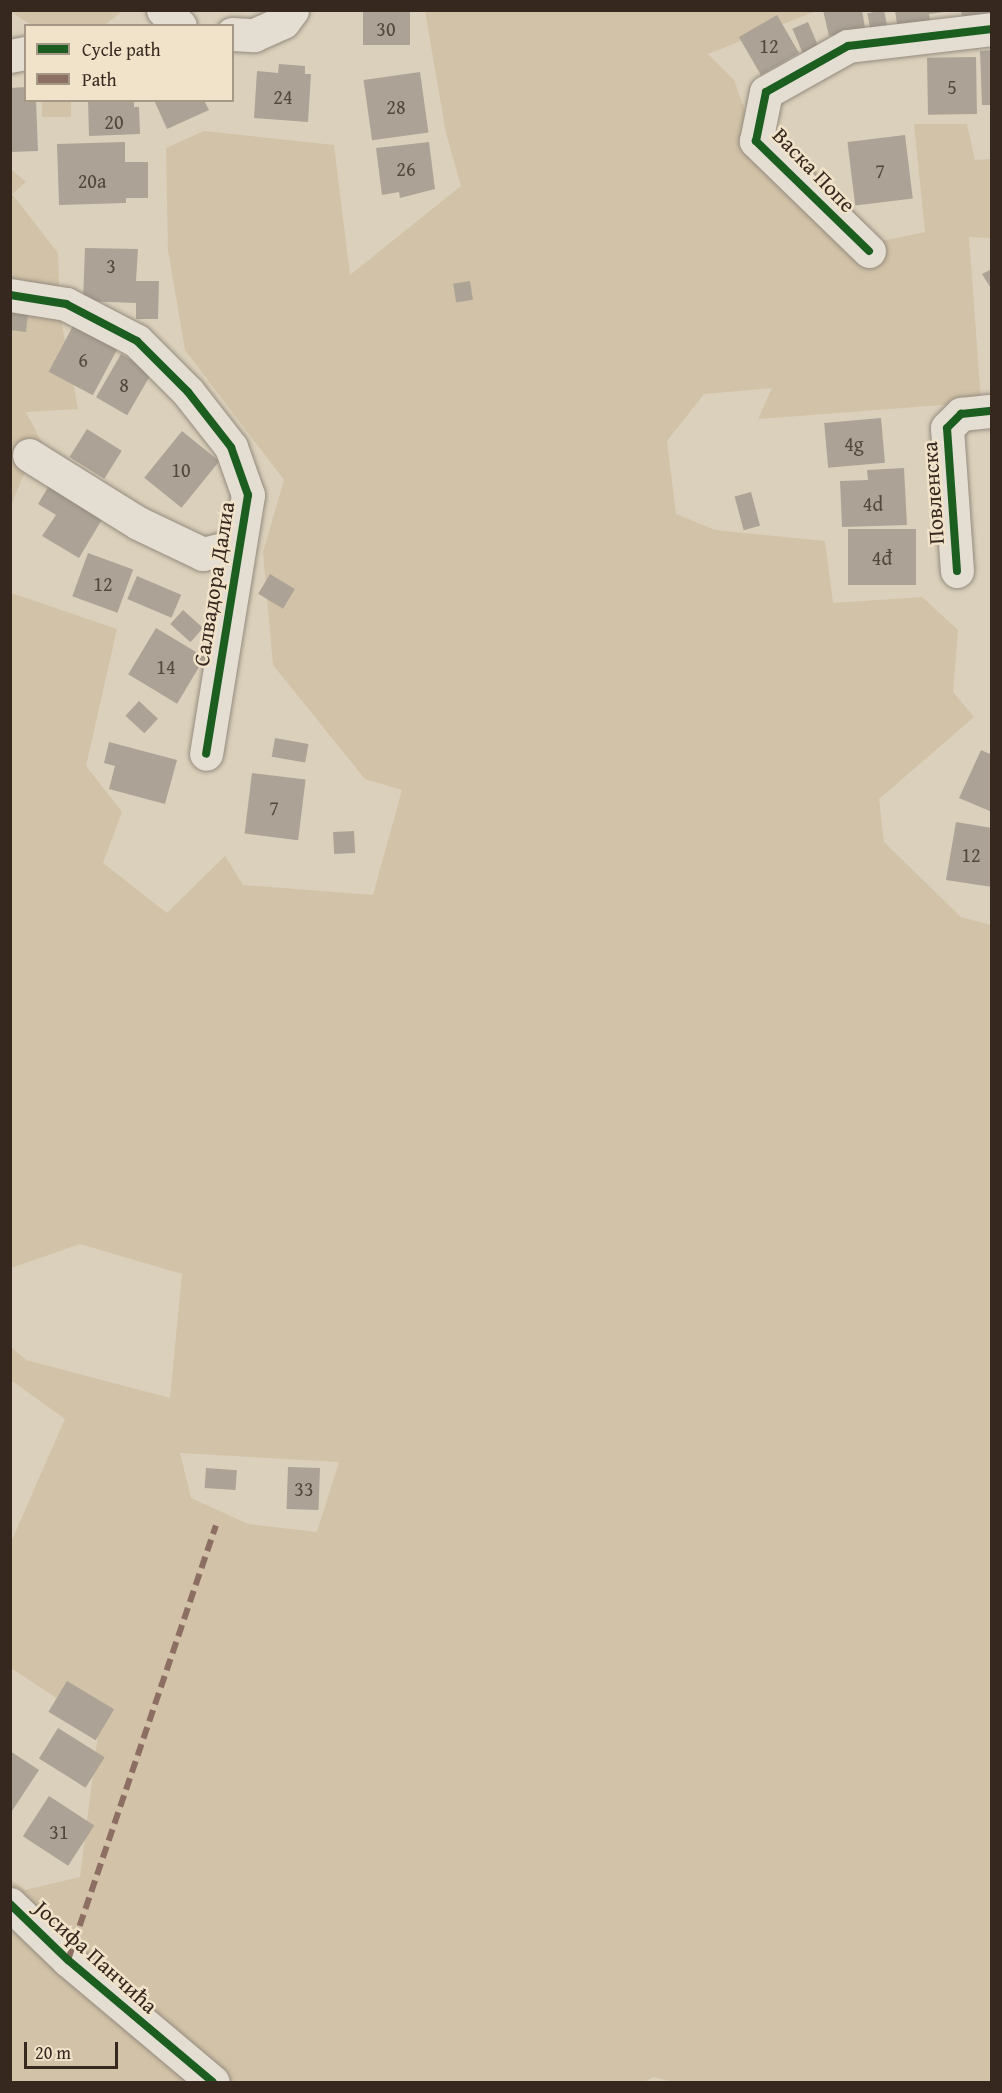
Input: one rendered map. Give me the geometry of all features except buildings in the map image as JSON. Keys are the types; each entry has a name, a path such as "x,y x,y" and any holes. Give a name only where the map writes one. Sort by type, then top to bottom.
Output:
{"street":[{"path":"234,34 254,34 283,22 292,10"},
{"name":"Васка Попе","path":"869,251 756,141 766,92 848,46 992,29"},
{"name":"Салвадора Далиа","path":"10,295 66,304 137,341 188,392 231,447 248,495 238,545 206,754"},
{"name":"Повленска","path":"957,571 947,429 961,414 992,411"},
{"name":"Салвадора Далиа","path":"29,455 138,523 203,554 238,545"},
{"name":"Јосифа Панчића","path":"10,1904 68,1960 213,2082"}],"shaded area":[{"path":"10,11 122,11 106,24 30,24"},
{"path":"425,11 816,11 708,54 734,80 756,141 817,172 882,241 925,232 914,124 967,124 975,160 991,159 991,238 969,237 981,402 758,419 772,388 704,394 667,441 676,514 715,530 825,541 833,603 922,597 958,630 953,692 974,717 879,799 884,842 961,917 991,925 991,2082 672,2082 654,2077 644,2082 11,2082 10,1879 25,1890 80,1877 99,1726 11,1668 11,1542 65,1419 11,1380 11,1347 26,1360 170,1398 182,1274 80,1244 11,1268 11,593 117,629 86,766 122,812 103,863 167,913 225,856 243,885 373,895 402,790 365,779 273,665 263,552 284,480 185,350 168,250 166,148 204,131 334,145 350,275 461,186 446,133","holes":["180,1453 339,1462 317,1532 248,1524 191,1498"]},
{"path":"42,102 71,102 71,117 42,117"},
{"path":"11,169 26,182 12,194 58,253 60,314 78,409 26,412 43,445 22,478 11,506"}],"marked path":[{"path":"68,1960 216,1525"}],"cycle path":[{"path":"869,251 756,141 766,92 848,46 992,29"},
{"path":"10,295 66,304 137,341 188,392 231,447 248,495 206,754"},
{"path":"957,571 947,428 961,414 992,411"},
{"path":"10,1904 68,1960 213,2082"}]}
